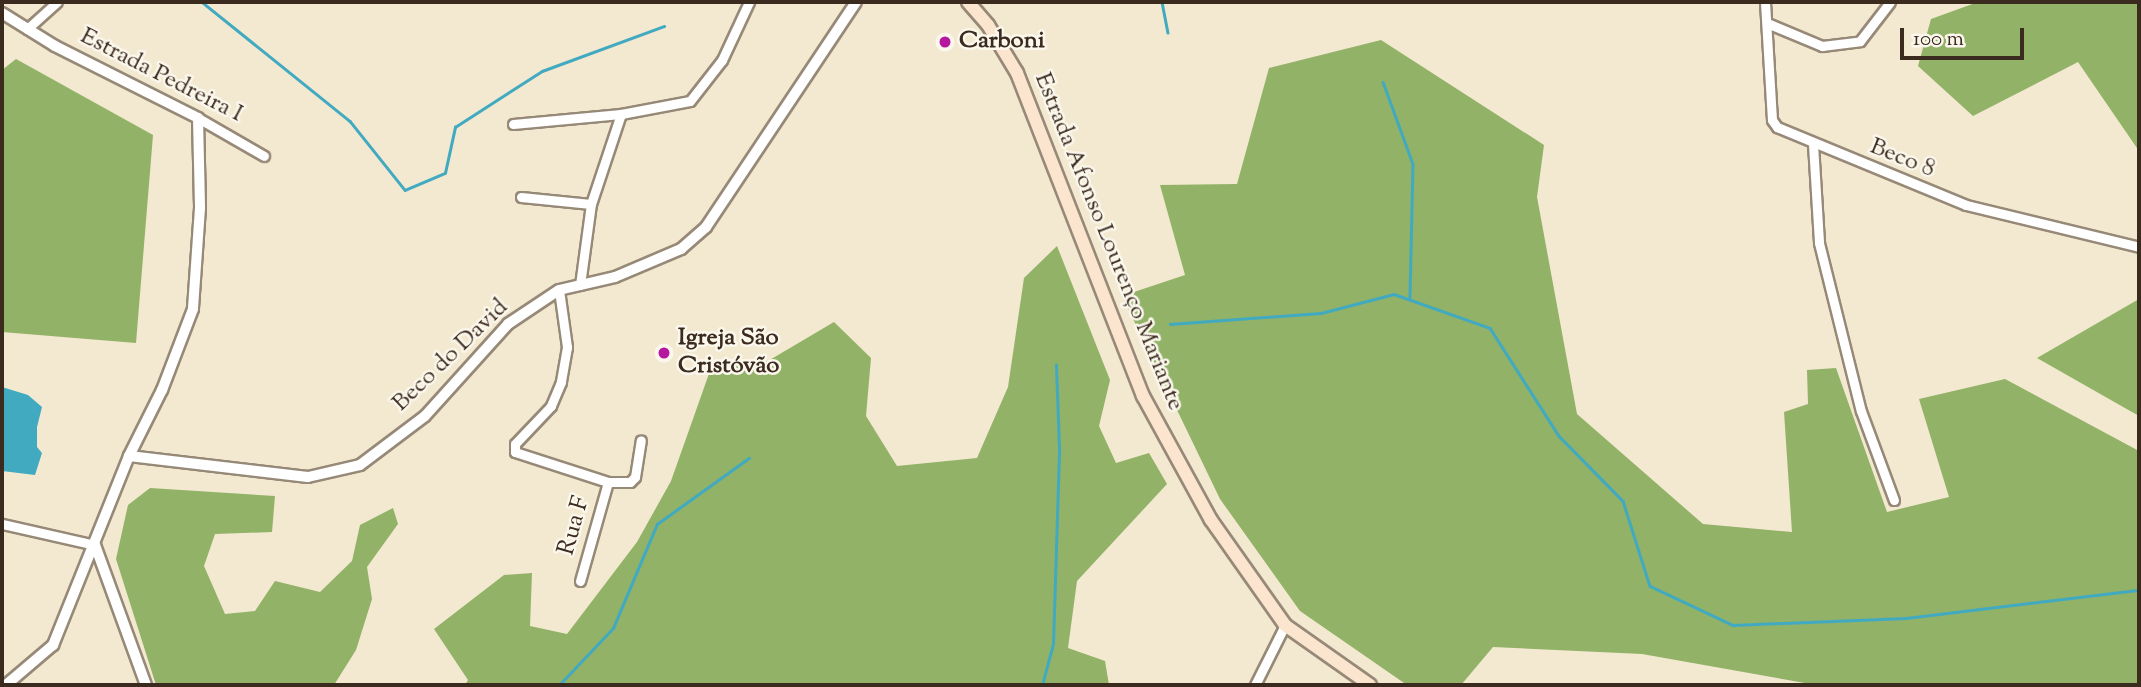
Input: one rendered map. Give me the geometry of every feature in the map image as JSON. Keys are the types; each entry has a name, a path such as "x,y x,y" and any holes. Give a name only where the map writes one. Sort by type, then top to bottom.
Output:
{"main road":[{"name":"Estrada Afonso Lourenço Mariante","path":"968,2 988,24 1017,73 1143,396 1211,520 1285,625 1370,685"}],"street":[{"path":"27,29 57,2"},
{"path":"513,124 621,114 690,102 722,60 749,2"},
{"name":"Beco do David","path":"130,456 308,477 360,465 425,416 508,324 559,290 615,277 681,249 706,227 856,2"},
{"name":"Beco 8","path":"1765,2 1772,120 1777,127 1966,205 2139,247"},
{"path":"1767,23 1822,46 1860,41 1890,2"},
{"name":"Estrada Pedreira I","path":"2,13 264,156"},
{"path":"580,285 591,204 621,114"},
{"path":"5,685 53,645 130,456 162,390 193,309 200,234 198,118"},
{"path":"1813,144 1819,243 1861,411 1894,500"},
{"path":"521,197 591,204"},
{"path":"559,290 567,346 561,382 551,406 513,448 608,482 634,481 640,440"},
{"name":"Rua F","path":"580,581 608,482"},
{"path":"2,524 96,545"},
{"path":"96,545 146,685"},
{"path":"1255,685 1285,625"}],"green space":[{"path":"1978,2 2139,2 2139,151 2078,62 1973,116 1918,66 1931,19"},
{"path":"1381,40 1544,145 1537,197 1577,414 1703,524 1792,532 1784,412 1808,404 1807,370 1836,368 1887,512 1949,497 1919,399 2005,379 2139,451 2139,685 1816,685 1642,654 1493,647 1461,685 1407,685 1300,611 1220,499 1122,296 1185,275 1160,185 1237,184 1269,68"},
{"path":"16,59 153,135 136,343 2,332 2,70"},
{"path":"1057,246 1110,380 1099,426 1116,463 1149,453 1167,484 1077,581 1068,648 1105,661 1109,685 465,685 468,680 434,629 504,575 532,573 530,626 567,634 637,542 671,481 711,368 768,361 834,322 871,358 866,416 897,466 977,458 1008,387 1024,278"},
{"path":"2139,299 2139,416 2037,358"},
{"path":"150,488 275,496 272,532 215,534 204,566 225,614 255,611 275,581 320,592 352,561 360,525 393,508 398,524 367,567 372,599 356,650 334,685 156,685 116,559 128,505"}],"water":[{"path":"2,387 28,395 42,407 37,427 37,447 42,453 35,475 2,471"}],"waterway":[{"path":"27,22 50,2"},
{"path":"202,2 350,121 405,190 445,173 455,127 542,71 664,26"},
{"path":"1162,2 1168,32"},
{"path":"1383,82 1413,164 1410,298"},
{"path":"1170,324 1321,313 1394,294 1490,328 1559,436 1623,501 1650,586 1733,625 1906,618 2139,590"},
{"path":"1042,685 1053,644 1059,448 1056,365"},
{"path":"559,685 613,628 657,524 749,458"}],"place":[{"name":"Carboni","path":"945,42"},
{"name":"Igreja São Cristóvão","path":"664,353"}]}
